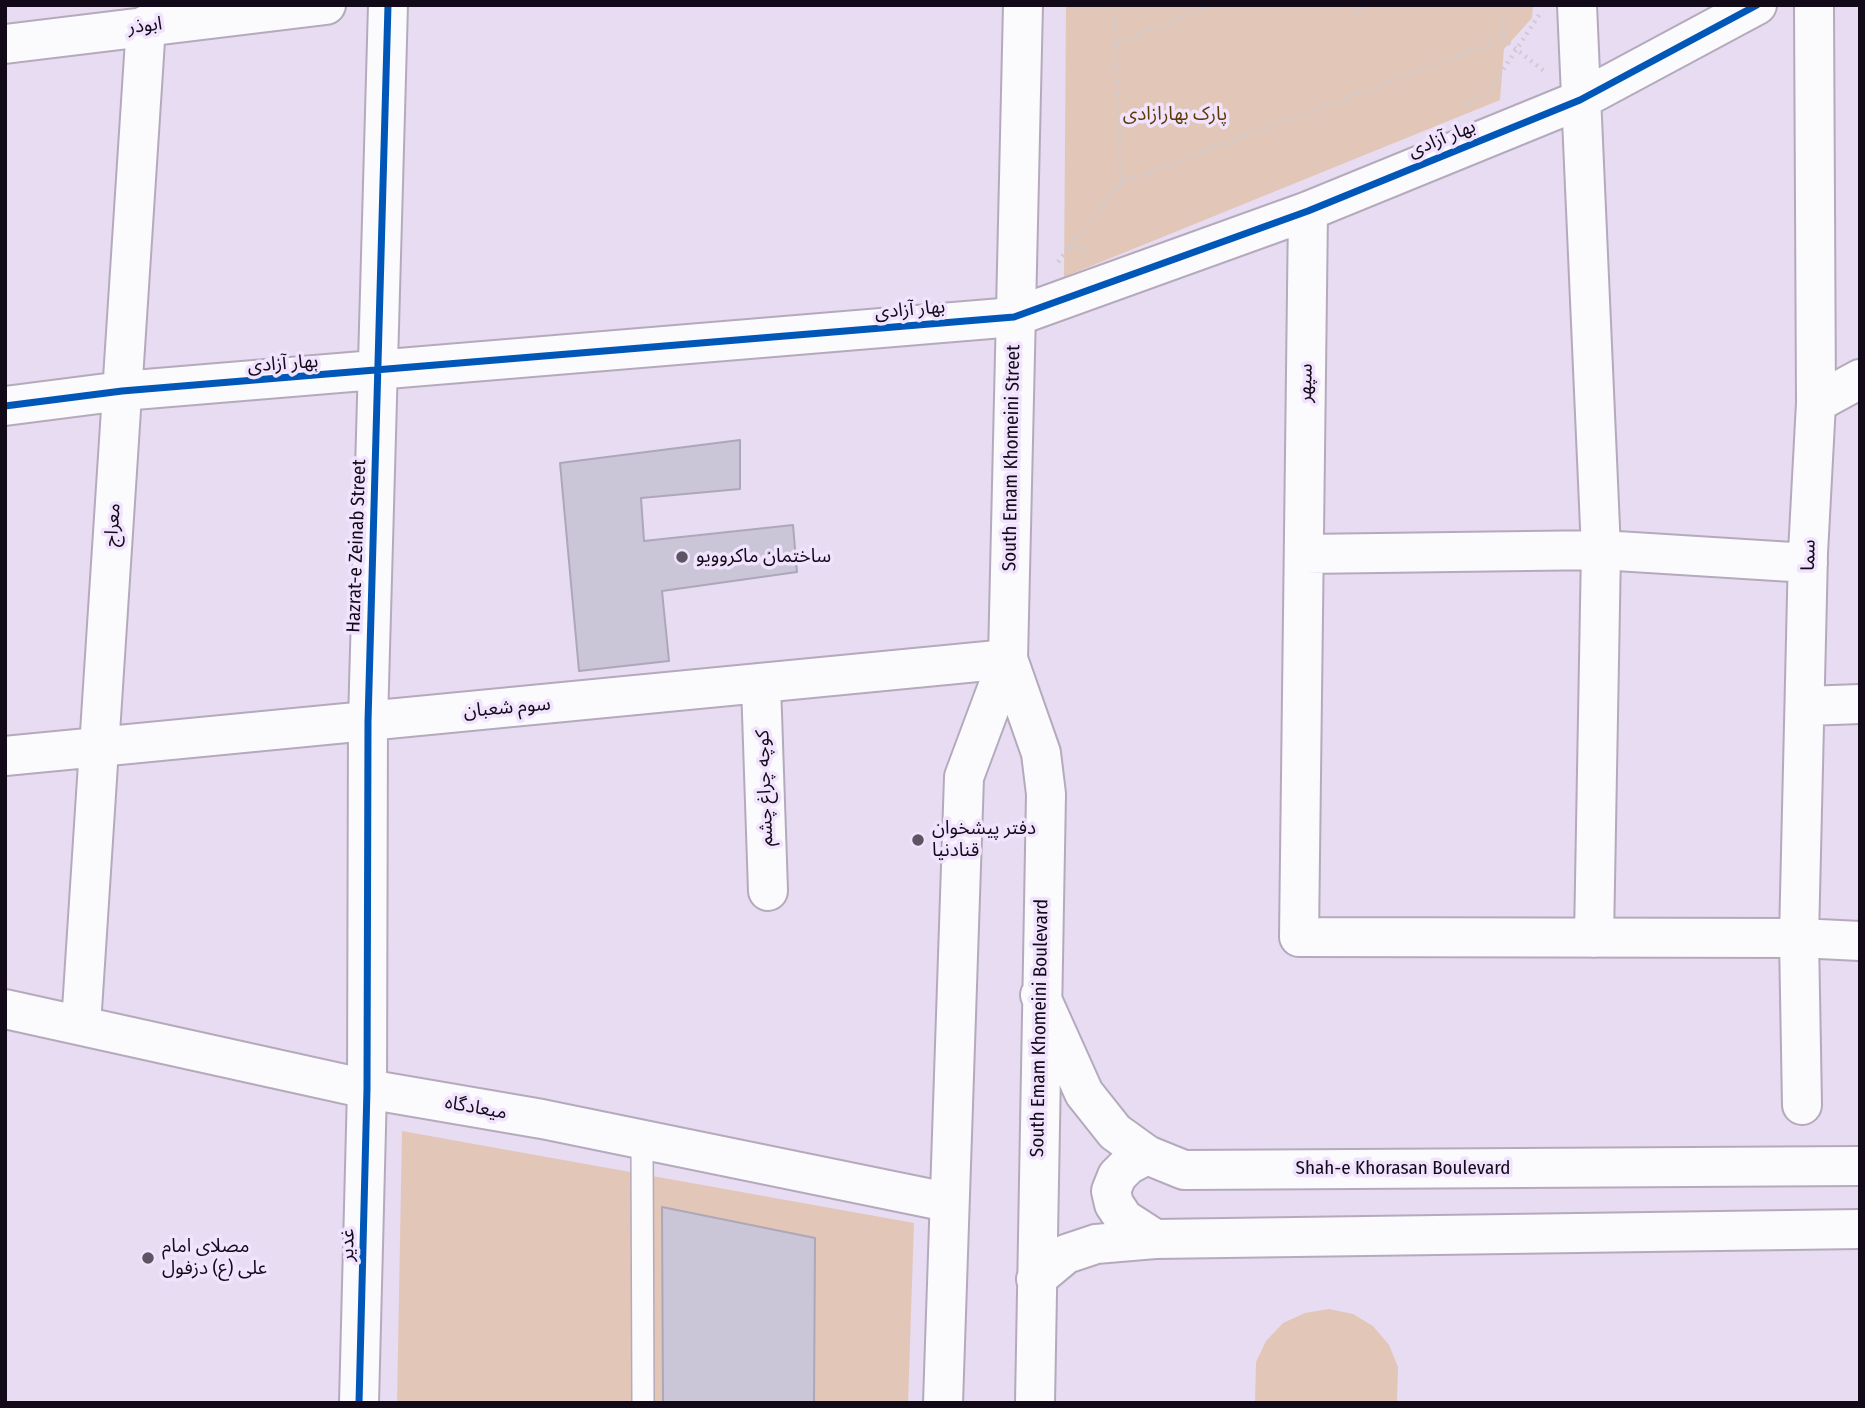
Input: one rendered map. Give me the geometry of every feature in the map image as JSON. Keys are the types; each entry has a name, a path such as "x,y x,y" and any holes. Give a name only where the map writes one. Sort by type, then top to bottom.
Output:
{"street":[{"name":"ابوذر","path":"5,44 326,5"},
{"name":"Hazrat-e Zeinab Street","path":"367,1089 368,722 388,5"},
{"name":"South Emam Khomeini Street","path":"1008,659 1023,5"},
{"path":"1577,5 1601,550 1594,938 1799,938 1860,941"},
{"name":"بهار آزادی","path":"5,406 122,391 378,372 1014,317 1308,211 1580,100 1757,5"},
{"name":"سما","path":"1802,1105 1799,938 1808,562 1816,403 1814,5"},
{"name":"معراج","path":"81,1025 146,25"},
{"name":"سپهر","path":"1308,211 1299,937 1594,938"},
{"path":"1816,403 1860,379"},
{"path":"1305,554 1601,550 1808,562"},
{"path":"943,1403 947,1202 964,776 1008,659"},
{"name":"سوم شعبان","path":"5,756 1008,659"},
{"name":"South Emam Khomeini Boulevard","path":"1008,659 1041,753 1046,794 1034,1403"},
{"name":"کوچه چراغ چشم","path":"761,684 768,891"},
{"path":"1805,706 1860,704"},
{"name":"Shah-e Khorasan Boulevard","path":"1040,995 1084,1093 1115,1132 1147,1155 1184,1170 1860,1166"},
{"name":"میعادگاه","path":"5,1009 367,1089 642,1140 947,1202"},
{"name":"غدیر","path":"359,1403 367,1089"},
{"path":"1147,1155 1128,1165 1117,1176 1111,1191 1114,1204 1124,1219 1155,1239"},
{"path":"1036,1279 1066,1255 1096,1244 1155,1239 1860,1229"}],"lane":[{"path":"642,1140 642,1403"}],"path":[{"path":"1114,5 1121,183"},
{"path":"1116,43 1213,5"},
{"path":"1353,5 1355,12 1372,5"},
{"path":"1098,250 1070,246 1121,183 1503,39 1503,5"},
{"path":"1450,111 1488,94 1542,11 1542,5"}],"green space":[{"name":"پارک بهارازادی","path":"1066,5 1533,5 1532,18 1504,49 1500,100 1064,277"},
{"path":"402,1131 914,1223 908,1403 397,1403"},
{"path":"1329,1309 1353,1314 1373,1326 1389,1345 1398,1367 1397,1403 1255,1403 1256,1362 1266,1341 1283,1323 1305,1313"}],"building":[{"name":"ساختمان ماکروویو","path":"740,440 740,489 641,498 644,541 793,525 797,572 662,591 669,661 579,671 560,463"},
{"path":"662,1207 815,1238 814,1403 663,1403"}],"cycle path":[{"path":"359,1403 367,1089 368,721 388,5"},
{"path":"5,406 122,391 1014,317 1308,211 1580,100 1757,5"}],"place":[{"name":"ساختمان ماکروویو","path":"682,557"},
{"name":"دفتر پیشخوان قنادنیا","path":"918,840"},
{"name":"مصلای امام علی (ع) دزفول","path":"148,1258"}]}
